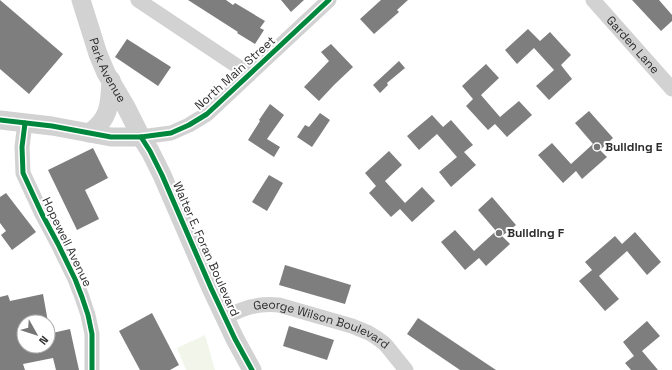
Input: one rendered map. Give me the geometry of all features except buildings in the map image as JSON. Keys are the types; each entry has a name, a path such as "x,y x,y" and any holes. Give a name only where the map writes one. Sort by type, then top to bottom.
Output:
{"street":[{"name":"Park Avenue","path":"81,0 98,54 106,73 126,107 141,137"},
{"path":"138,0 249,74"},
{"name":"North Main Street","path":"0,120 52,126 112,137 141,137 171,133 189,125 207,114 329,0"},
{"name":"Garden Lane","path":"594,0 672,89"},
{"path":"89,134 101,124 107,113 110,100 111,80"},
{"name":"Hopewell Avenue","path":"25,123 22,147 22,173 75,279 82,297 92,334 92,370"},
{"name":"Walter E. Foran Boulevard","path":"141,137 162,174 211,288 235,339 252,370"},
{"name":"George Wilson Boulevard","path":"225,317 246,308 268,304 279,305 352,326 378,338 385,344 406,370"},
{"name":"Walter E. Foran Boulevard","path":"235,339 242,370"}],"shaded area":[{"path":"205,335 215,370 186,370 177,348"}],"cycle path":[{"path":"0,120 52,126 111,137 141,137 171,133 189,125 207,114 329,0"},
{"path":"25,123 22,147 23,173 75,279 82,297 92,334 92,370"},
{"path":"141,137 162,175 211,288 235,339 252,370"}],"place":[{"name":"Building E","path":"597,147"},
{"name":"Building F","path":"499,233"}]}
